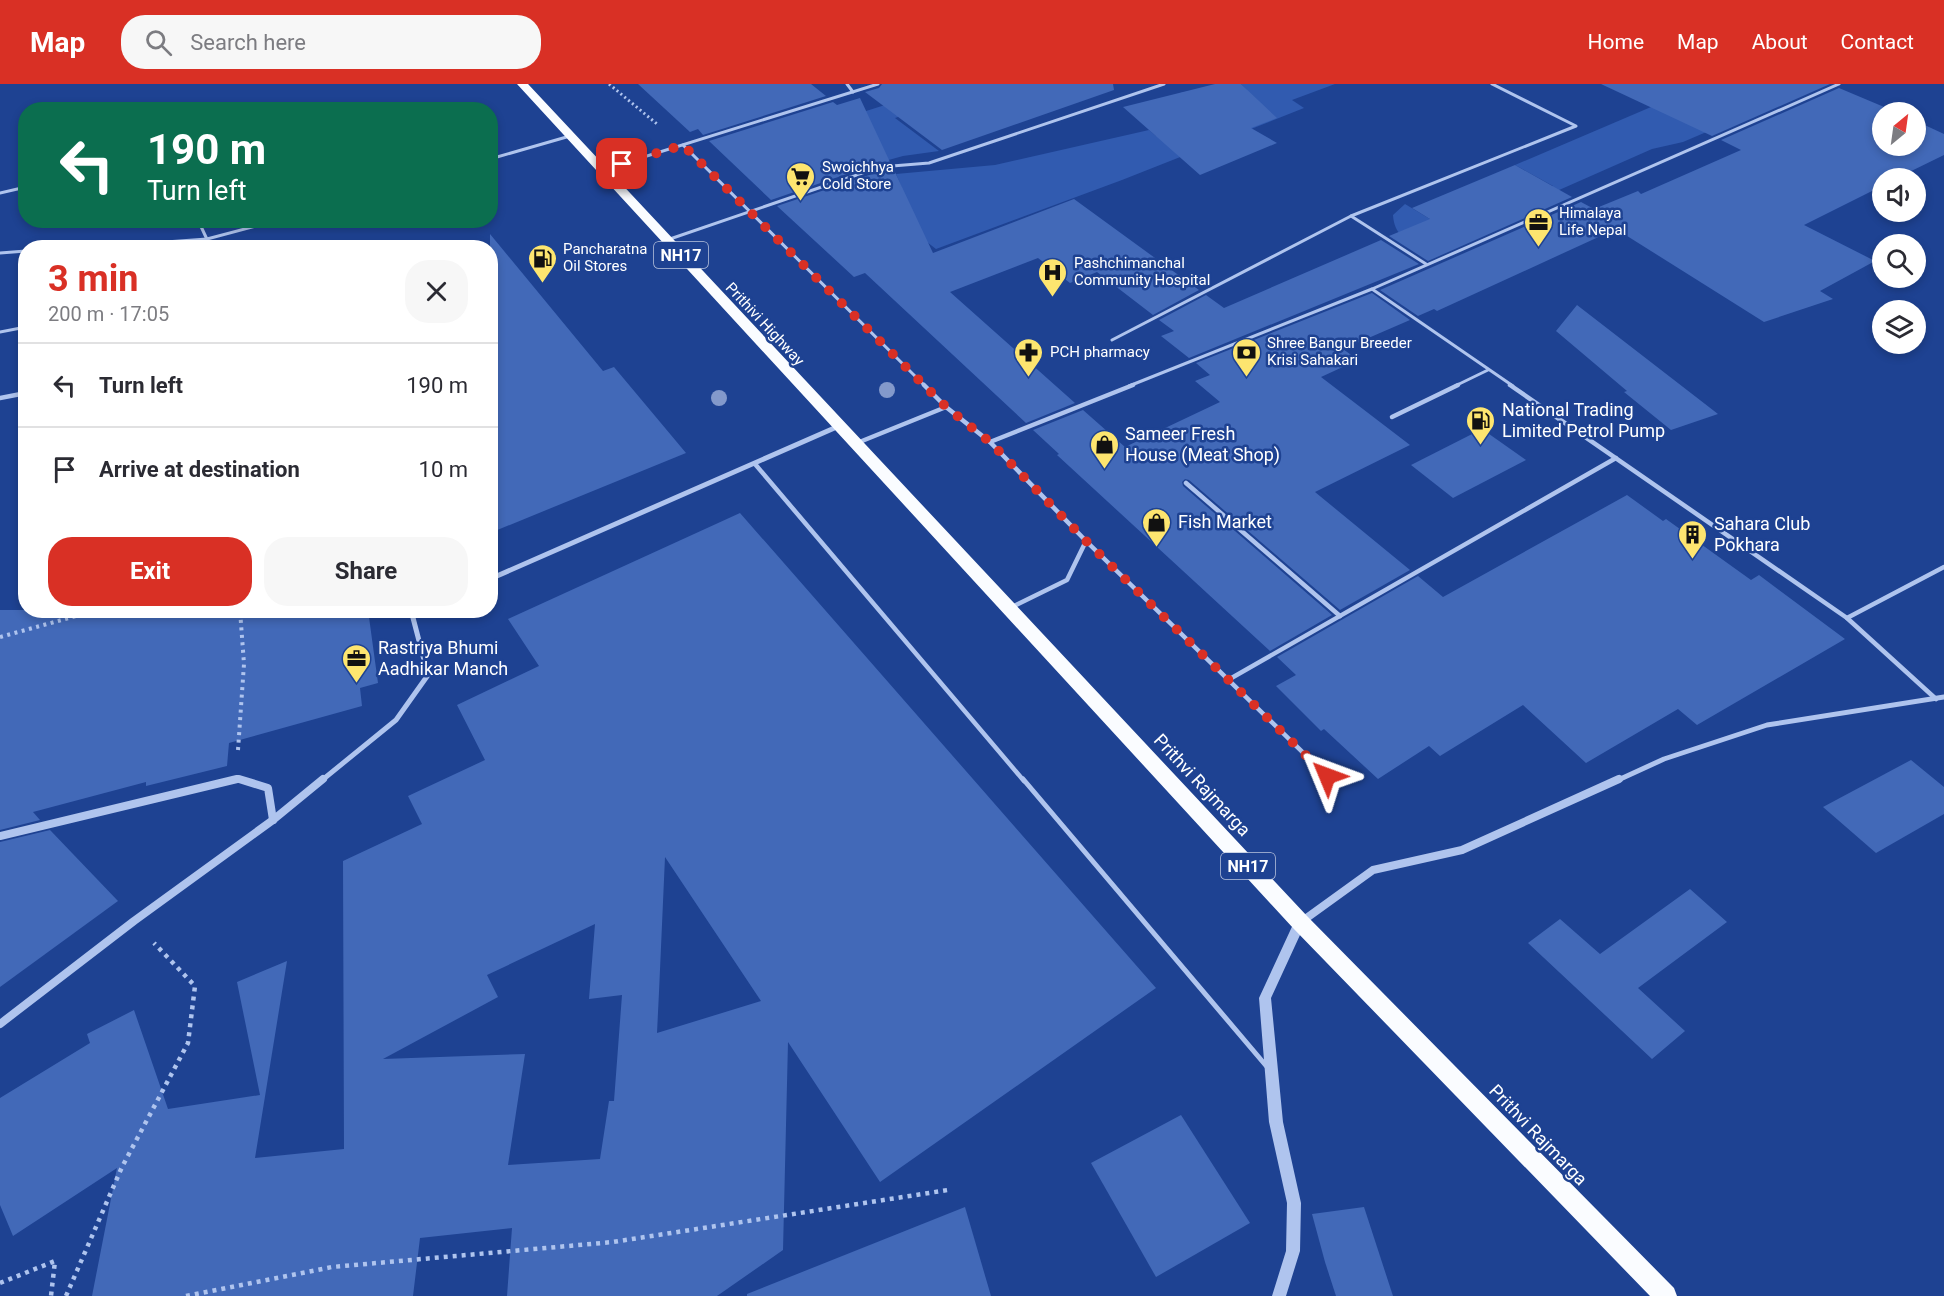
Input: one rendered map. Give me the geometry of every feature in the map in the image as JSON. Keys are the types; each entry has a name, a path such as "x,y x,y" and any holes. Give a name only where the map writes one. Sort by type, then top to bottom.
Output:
{"highway":[{"name":"Prithivi Highway","path":"522,84 839,426"},
{"name":"Prithvi Rajmarga","path":"839,426 1300,922 1666,1296"}],"street":[{"path":"498,576 839,426"},
{"path":"0,1024 134,921 273,820 396,720 428,675 413,618"},
{"path":"1279,1296 1293,1251 1294,1203 1276,1122 1265,998 1300,922 1372,870 1462,850 1664,759 1767,725 1944,697"},
{"path":"0,836 238,780 268,788 273,820"}],"lane":[{"path":"847,84 853,92"},
{"path":"602,171 878,84"},
{"path":"667,240 880,166 929,163 1164,84"},
{"path":"1112,340 1352,216 1575,126 1492,84"},
{"path":"990,442 1371,289 1839,84"},
{"path":"498,157 570,136"},
{"path":"683,145 946,407 990,442 1086,541 1327,776"},
{"path":"0,193 18,189"},
{"path":"1352,216 1426,264"},
{"path":"202,228 207,239"},
{"path":"193,240 207,239 249,228"},
{"path":"0,253 18,252"},
{"path":"1371,289 1847,618 1936,699"},
{"path":"0,332 18,329"},
{"path":"1392,417 1488,370"},
{"path":"0,398 18,395"},
{"path":"857,444 946,407"},
{"path":"1228,680 1616,458"},
{"path":"755,464 1272,1072"},
{"path":"1186,483 1340,616"},
{"path":"1009,609 1067,580 1086,541"},
{"path":"1847,618 1944,567"}],"path":[{"path":"609,84 683,145"},
{"path":"0,637 69,618"},
{"path":"238,780 244,664 241,618"},
{"path":"66,1296 122,1167 188,1043 195,986 134,921"},
{"path":"186,1296 332,1267 613,1242 948,1190"},
{"path":"0,1283 55,1261 51,1296"}],"shaded area":[{"path":"951,84 996,84 895,118 939,151 903,156 842,173 863,112"},
{"path":"1241,84 1335,84 1292,100 1304,108 1122,180 936,249 867,196 902,188 896,174 995,165 1149,130 1156,136 1197,106 1180,93 1220,85 1247,90"},
{"path":"1802,91 1683,142 1652,149 1421,251 1398,232 1394,222 1393,215 1405,204 1450,231 1553,186 1515,165 1651,107"}],"building":[{"path":"638,84 811,84 826,96 703,135 698,129 690,132"},
{"path":"882,84 1113,84 1114,90 942,150 865,92 879,88"},
{"path":"1215,84 1241,84 1277,118 1251,128 1277,143 1200,175 1123,107"},
{"path":"1601,84 1830,84 1712,136"},
{"path":"1839,88 1872,102 1872,156 1926,156 1926,126 1944,134 1944,155 1917,168 1872,168 1872,191 1804,225 1872,259 1872,263 1820,291 1833,299 1764,322 1616,229 1437,311 1434,309 1418,316 1380,290 1581,202 1594,209 1638,191 1641,194 1741,150 1721,140"},
{"path":"860,98 890,162 879,163 771,200 709,141 833,102 837,105"},
{"path":"1515,165 1572,197 1428,261 1389,236 1430,219 1412,208"},
{"path":"894,170 933,253 1074,199 1199,290 1153,315 1097,272 1070,283 1038,258 950,292 1075,403 1026,423 865,273 854,277 777,206 881,171"},
{"path":"1381,240 1419,264 1189,358 1161,336 1174,331 1159,320 1206,295 1224,308"},
{"path":"498,244 603,371 614,367 686,453 498,530"},
{"path":"1372,293 1410,320 1343,349 1358,360 1321,377 1410,445 1315,492 1410,570 1340,610 1189,480 1185,479 1182,482 1183,486 1332,615 1270,651 1057,455 1059,454 1033,430 1083,410 1125,447 1220,402 1195,381 1210,375 1196,363"},
{"path":"1577,305 1718,414 1671,430 1624,392 1627,391 1556,331"},
{"path":"1482,429 1526,460 1453,498 1411,465"},
{"path":"1627,495 1663,521 1666,519 1751,580 1759,575 1845,639 1697,725 1678,709 1586,763 1523,705 1440,756 1429,746 1378,779 1324,729 1321,731 1276,686 1296,675 1277,657 1418,576 1443,597"},
{"path":"740,513 1156,988 880,1182 788,1042 783,1250 717,1296 507,1296 512,1228 420,1238 413,1296 92,1296 117,1168 13,1236 0,1205 0,1098 90,1043 87,1034 134,1010 168,1109 260,1095 237,982 287,961 255,1158 344,1149 343,861 422,824 408,796 485,760 457,705 539,666 508,619","holes":["665,857 761,1001 657,1033 659,992","595,924 589,999 622,995 614,1101 609,1101 600,1159 508,1165 525,1054 383,1059 498,997 487,975"]},
{"path":"0,610 18,610 18,618 369,618 378,683 360,688 362,706 229,743 227,766 146,786 146,782 33,812 40,820 0,830"},
{"path":"1911,760 1944,787 1944,814 1876,853 1823,807"},
{"path":"50,830 118,901 0,987 0,842"},
{"path":"1690,889 1727,922 1638,988 1685,1031 1652,1059 1528,943 1560,919 1600,954"},
{"path":"1181,1115 1250,1223 1156,1277 1091,1163"},
{"path":"965,1207 991,1296 747,1296 747,1294"},
{"path":"1364,1207 1393,1296 1336,1296 1312,1214"}],"place":[{"name":"Swoichhya Cold Store","path":"801,202"},
{"name":"Himalaya Life Nepal","path":"1538,248"},
{"name":"Pancharatna Oil Stores","path":"542,284"},
{"name":"Pashchimanchal Community Hospital","path":"1053,298"},
{"name":"PCH pharmacy","path":"1029,378"},
{"name":"Shree Bangur Breeder Krisi Sahakari","path":"1246,378"},
{"name":"National Trading Limited Petrol Pump","path":"1481,446"},
{"name":"Sameer Fresh House (Meat Shop)","path":"1104,470"},
{"name":"Fish Market","path":"1157,548"},
{"name":"Sahara Club Pokhara","path":"1693,560"},
{"name":"Rastriya Bhumi Aadhikar Manch","path":"357,684"}],"route":[{"path":"622,164 683,145 946,407 990,442 1086,541 1327,776"}]}
